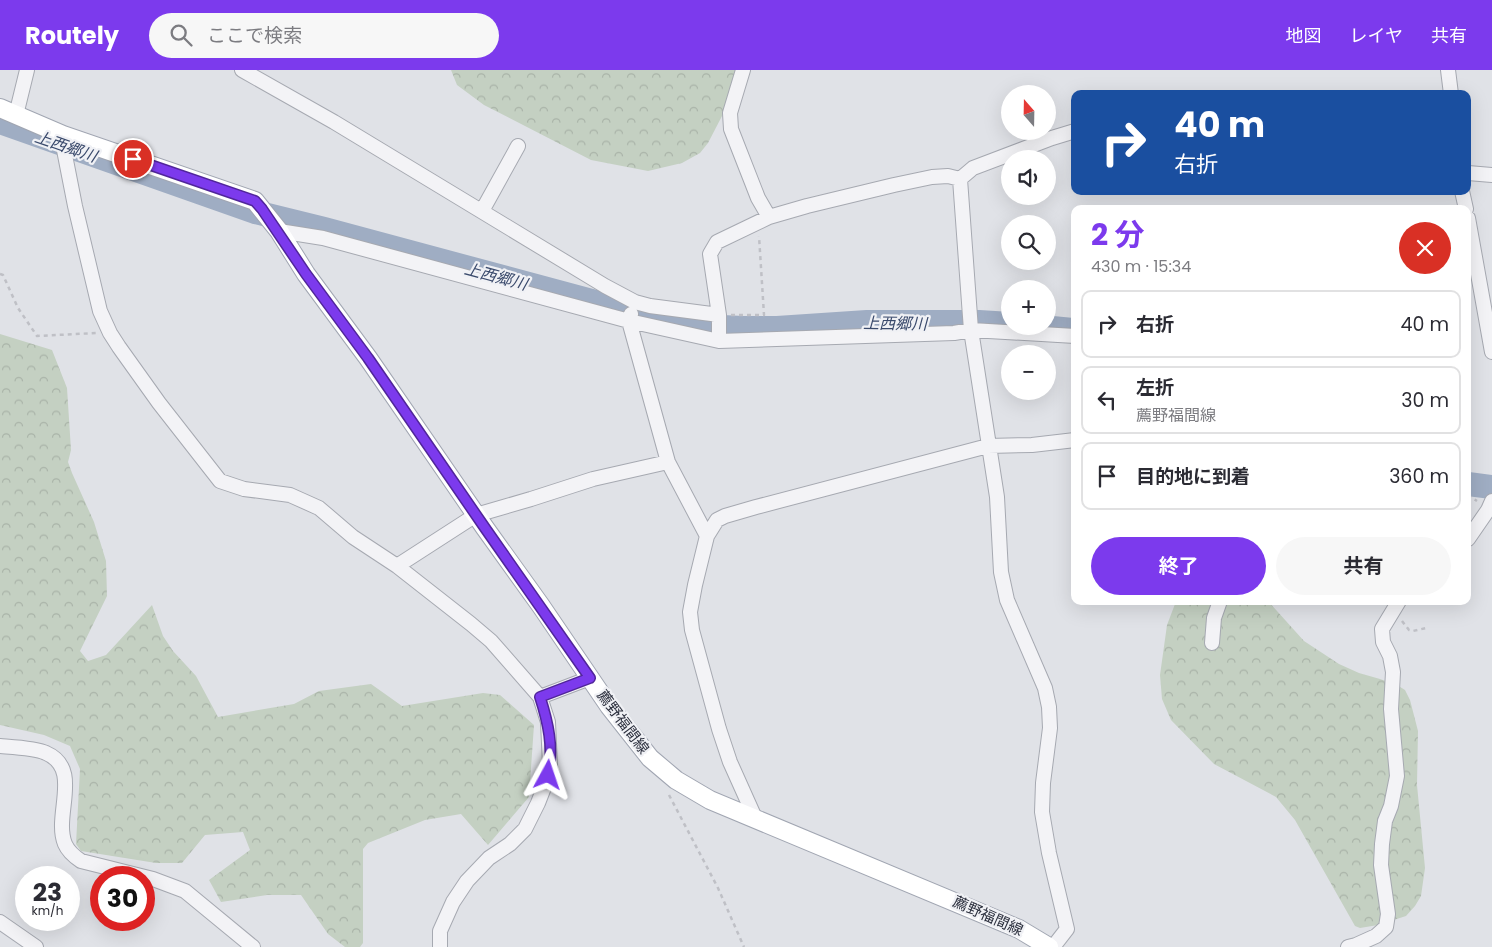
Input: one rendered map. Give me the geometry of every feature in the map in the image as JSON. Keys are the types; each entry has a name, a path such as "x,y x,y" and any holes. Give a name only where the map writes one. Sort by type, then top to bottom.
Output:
{"main road":[{"name":"薦野福間線","path":"8,112 63,141 255,201 368,358 609,706 650,758 676,780 710,800 1020,929 1051,947"}],"street":[{"path":"8,112 27,70"},
{"path":"242,70 334,122 605,286 632,312 668,462 707,536"},
{"path":"743,70 730,113 731,129 758,198 764,220"},
{"path":"1448,70 1450,90"},
{"path":"960,179 973,168 1071,132"},
{"path":"63,141 100,311 110,333 159,403 220,480 244,489 290,495 319,508 353,537 397,566 492,641 540,697 548,722 550,765 538,803 525,828 510,844 489,858 467,881 453,902 440,931 428,947"},
{"path":"482,211 518,146"},
{"path":"1471,172 1492,175"},
{"path":"719,327 710,254 718,242 764,220 807,206 894,184 932,177 948,176 960,179"},
{"path":"960,179 971,330 996,497 1000,572 1007,600 1045,688 1048,708 1050,728 1043,783 1042,812 1049,853 1067,929 1051,947"},
{"path":"271,221 323,238 632,312 719,327 954,334 971,330 1071,336"},
{"path":"1471,235 1492,351"},
{"path":"632,312 650,306 719,327"},
{"path":"756,820 730,762 692,630 690,612 695,586 707,536 717,520 725,516 988,446 1032,445 1071,440"},
{"path":"397,566 476,514 531,500 593,479 668,462"},
{"path":"1471,535 1491,508"},
{"path":"1212,643 1214,618 1219,605"},
{"path":"1348,947 1356,946 1376,936 1386,927 1388,914 1380,864 1386,821 1397,776 1391,709 1393,672 1390,656 1383,642 1382,629 1397,605"},
{"path":"540,697 590,678"},
{"path":"0,746 46,752 60,762 66,776 62,824 65,845 73,856 81,861 153,879 185,891 253,947"},
{"path":"0,922 36,947"},
{"path":"440,931 440,947"}],"path":[{"path":"719,327 764,315 764,220"},
{"path":"0,274 3,275 18,308 37,336 110,333"},
{"path":"1397,605 1397,621 1402,620 1409,630 1413,631 1426,628"},
{"path":"668,792 718,888 744,947"}],"green space":[{"path":"451,70 737,70 722,116 708,143 700,153 682,163 648,171 591,160 484,105 457,85"},
{"path":"0,334 52,350 67,388 71,450 68,462 94,522 106,561 107,596 80,651 88,661 106,655 152,605 163,636 173,651 196,676 218,717 294,704 319,691 371,684 402,706 483,693 500,695 534,725 529,797 488,845 461,814 425,820 368,843 363,849 363,943 360,947 345,947 328,934 301,895 267,895 221,902 209,880 250,850 243,832 205,835 182,863 156,863 81,851 76,844 80,769 70,746 44,735 0,725"},
{"path":"1175,605 1272,605 1304,641 1339,664 1359,673 1397,685 1405,690 1410,700 1418,731 1417,785 1425,868 1421,896 1406,916 1378,925 1360,928 1355,926 1295,820 1276,797 1214,764 1171,720 1162,699 1160,675 1167,625"}],"waterway":[{"name":"上西郷川","path":"0,122 255,212 659,319 701,326 743,328 777,328 867,322 1001,323"},
{"name":"上西郷川","path":"1056,328 1071,330"},
{"name":"上西郷川","path":"1471,484 1492,487"}],"route":[{"path":"133,159 255,201 279,231 306,274 368,358 590,678 540,697 548,722 550,765 548,775"}]}
